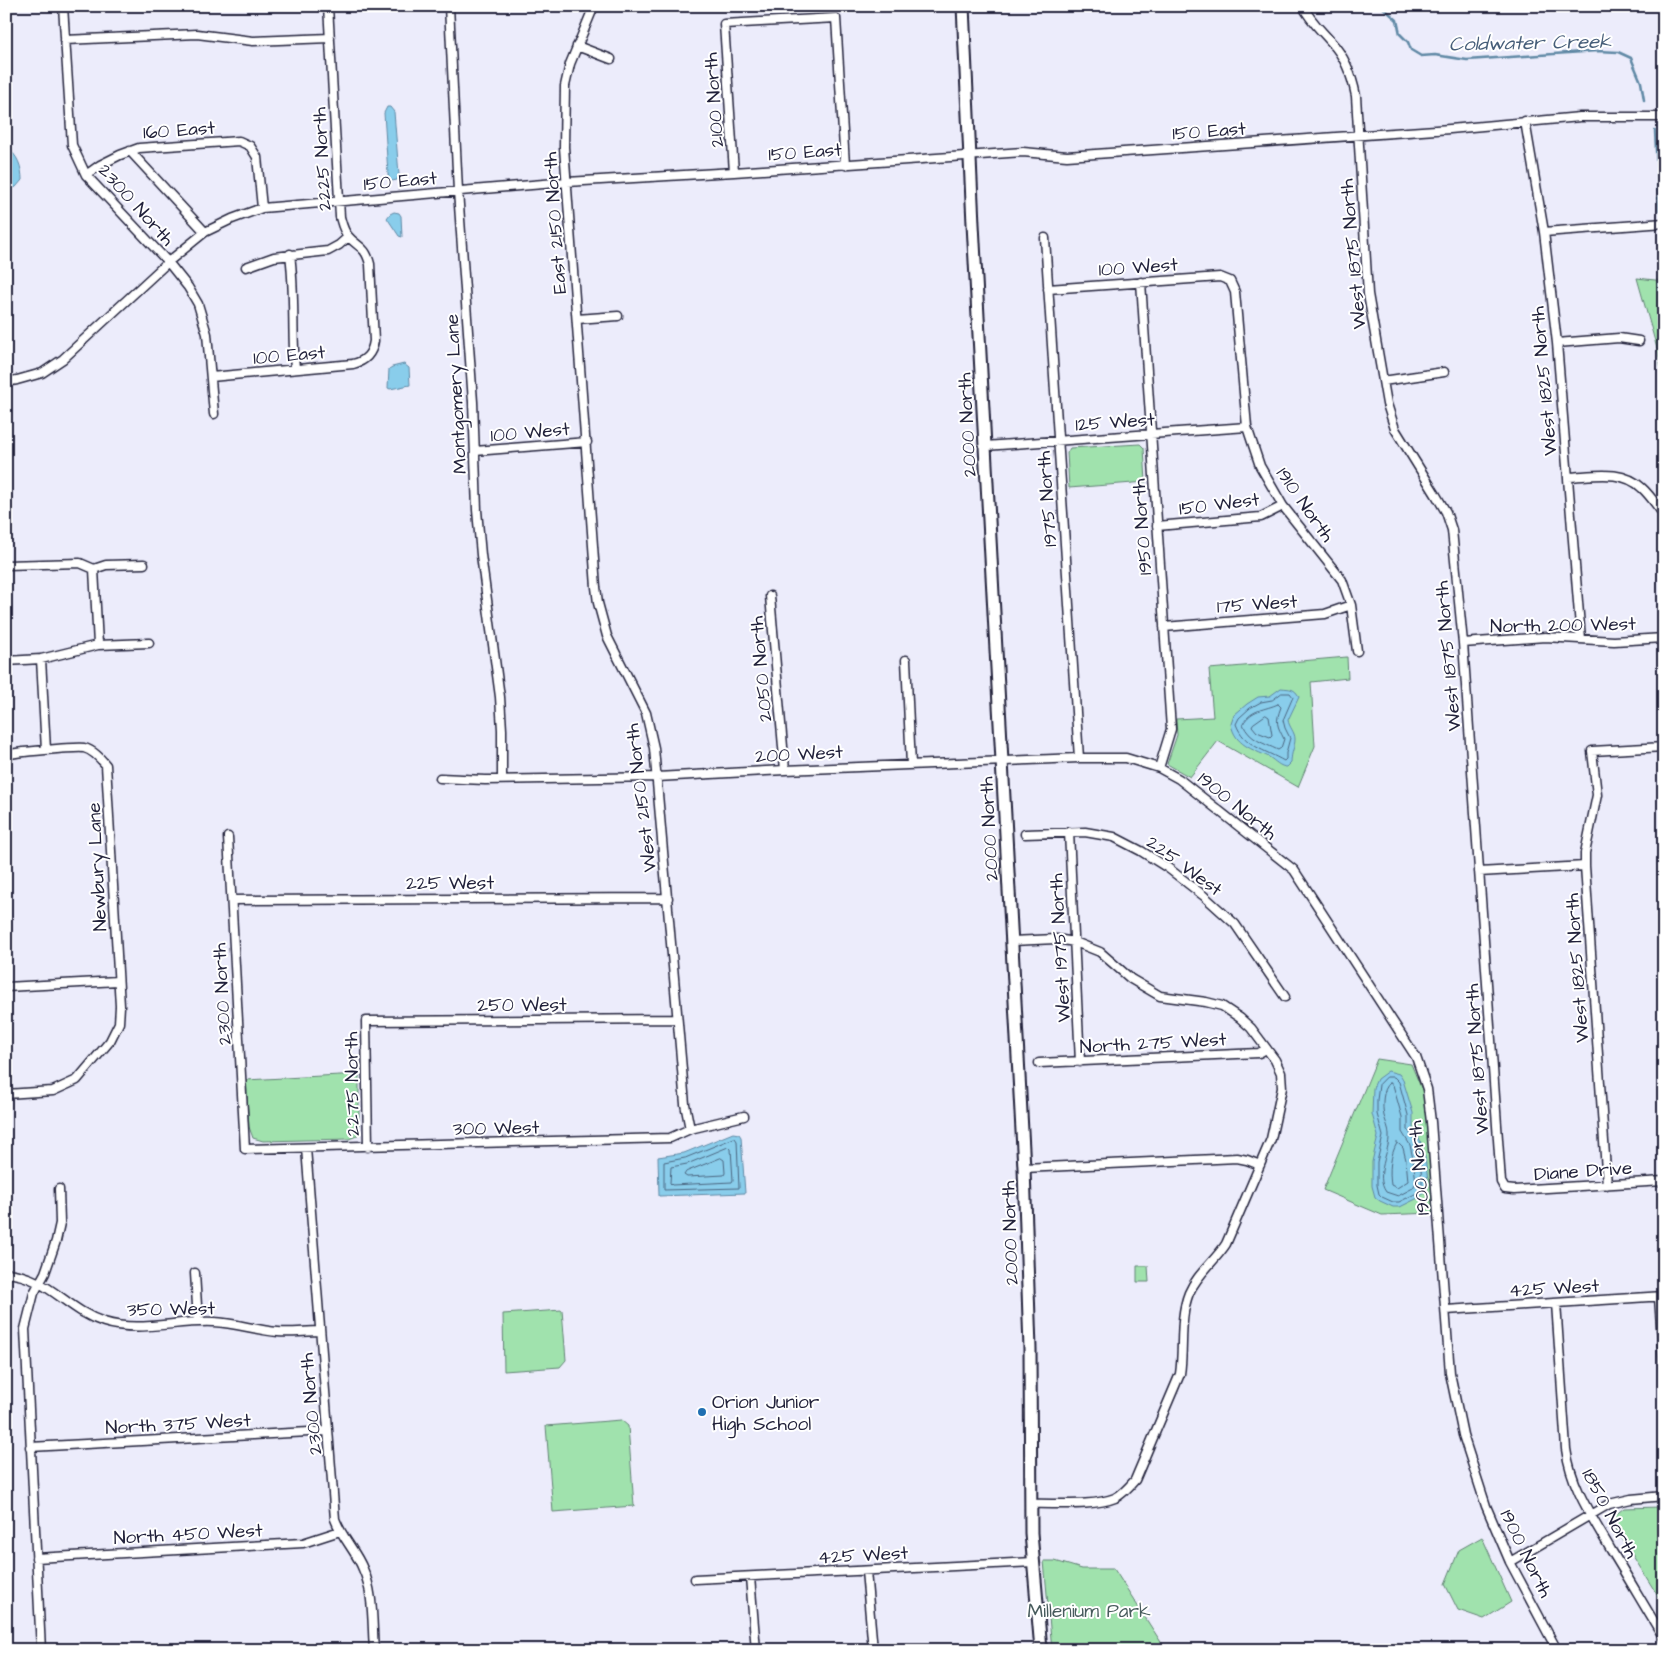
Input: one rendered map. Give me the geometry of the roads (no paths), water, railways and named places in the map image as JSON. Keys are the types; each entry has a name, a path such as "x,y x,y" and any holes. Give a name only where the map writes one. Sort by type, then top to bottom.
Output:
{"street":[{"name":"2300 North","path":"63,6 72,145 86,175 168,262 188,287 198,304 207,334 214,414"},
{"name":"2225 North","path":"328,6 339,201 342,228 348,237"},
{"name":"Montgomery Lane","path":"449,6 458,191 480,541 500,697 502,779"},
{"name":"East 2150 North","path":"587,442 564,147 565,86 570,64 594,6"},
{"name":"2000 North","path":"963,6 1024,1168 1030,1339 1030,1504 1041,1650"},
{"path":"1303,6 1307,15 1334,44 1346,62 1356,96 1359,136"},
{"name":"2100 North","path":"734,172 724,24 836,18 845,165"},
{"path":"65,40 197,34 253,41 330,38"},
{"path":"577,46 610,59"},
{"name":"150 East","path":"6,382 42,373 63,359 168,262 205,232 232,218 262,208 566,182 1023,152 1067,156 1359,136 1580,117 1664,117"},
{"name":"West 1825 North","path":"1525,121 1544,232 1557,343 1581,639"},
{"name":"West 1875 North","path":"1359,136 1368,294 1387,404 1395,429 1446,512 1452,530 1463,643 1501,1182 1505,1189"},
{"name":"160 East","path":"86,175 100,165 130,151 147,146 239,141 250,146 257,157 262,208"},
{"path":"130,151 205,232"},
{"path":"1544,232 1664,224"},
{"path":"246,267 259,261 290,254 328,251 348,237"},
{"name":"100 East","path":"211,377 353,364 361,362 368,357 374,341 370,264 367,254 362,247 348,237"},
{"name":"1975 North","path":"1045,238 1079,758"},
{"path":"290,254 294,294 292,335 295,369"},
{"name":"100 West","path":"1048,288 1220,277 1230,281"},
{"name":"1910 North","path":"1230,281 1235,292 1247,427 1260,466 1283,506 1342,580 1350,605 1357,651"},
{"name":"1950 North","path":"1140,282 1171,729 1159,768"},
{"path":"577,319 618,316"},
{"path":"1557,343 1619,338 1639,341"},
{"path":"1383,381 1444,372"},
{"name":"125 West","path":"985,446 1247,427"},
{"name":"100 West","path":"475,452 587,442"},
{"name":"West 2150 North","path":"587,442 598,603 606,636 646,713 654,748 685,1104 690,1129"},
{"path":"1568,477 1614,475 1629,478 1643,488 1664,515"},
{"name":"150 West","path":"1157,526 1261,517 1283,506"},
{"path":"6,565 80,562 94,569 106,566 144,564"},
{"path":"94,569 98,645"},
{"name":"2050 North","path":"770,596 785,770"},
{"name":"175 West","path":"1164,627 1324,614 1350,605"},
{"name":"North 200 West","path":"1463,643 1545,637 1614,641 1664,638"},
{"path":"6,661 42,659 98,645 150,643"},
{"path":"6,755 46,750 42,659"},
{"path":"906,660 911,765"},
{"name":"West 1825 North","path":"1607,1184 1585,866 1585,854 1597,795 1592,751 1664,747"},
{"name":"Newbury Lane","path":"6,1094 52,1091 77,1080 110,1041 119,1023 106,765 98,755 85,748 46,750"},
{"name":"200 West","path":"440,778 657,777 1079,758 1126,758 1159,768"},
{"name":"1900 North","path":"1159,768 1179,779 1294,870 1416,1057 1427,1089 1450,1373 1463,1435 1486,1506 1510,1562 1557,1650"},
{"name":"West 1975 North","path":"1069,832 1080,1062"},
{"name":"225 West","path":"1025,834 1085,832 1114,837 1141,851 1168,868 1204,896 1235,924 1285,997"},
{"name":"2300 North","path":"228,837 245,1150"},
{"path":"1479,872 1585,866"},
{"name":"225 West","path":"232,900 668,898"},
{"path":"1012,941 1056,939 1074,942 1100,952 1131,979 1160,996 1222,1006 1251,1028 1275,1060 1281,1073 1282,1088 1271,1139 1226,1244 1219,1255 1198,1277 1189,1292 1182,1322 1183,1357 1180,1374 1135,1480 1116,1497 1101,1502 1030,1504"},
{"path":"6,987 118,981"},
{"name":"250 West","path":"366,1021 677,1019"},
{"name":"2275 North","path":"366,1021 368,1147"},
{"name":"North 275 West","path":"1039,1063 1259,1053 1266,1048"},
{"name":"300 West","path":"245,1150 670,1138 690,1129 744,1116"},
{"name":"2300 North","path":"306,1148 335,1519 340,1531 363,1568 368,1581 374,1650"},
{"path":"1024,1168 1237,1158 1260,1165"},
{"name":"Diane Drive","path":"1505,1189 1664,1181"},
{"path":"40,1650 25,1329 34,1293 46,1273 60,1222 59,1189"},
{"name":"350 West","path":"6,1273 32,1278 90,1317 114,1325 136,1326 198,1322 230,1324 276,1332 320,1330"},
{"path":"195,1274 198,1322"},
{"path":"1661,1296 1664,1370"},
{"name":"425 West","path":"1446,1310 1661,1296"},
{"name":"1850 North","path":"1556,1303 1568,1466 1590,1514 1664,1638"},
{"name":"North 375 West","path":"30,1447 328,1431"},
{"path":"1510,1562 1609,1504 1631,1499 1664,1496"},
{"name":"North 450 West","path":"36,1558 303,1543 340,1531"},
{"name":"425 West","path":"695,1580 1033,1562"},
{"path":"866,1571 873,1650"},
{"path":"750,1577 756,1650"},
{"path":"1656,1626 1664,1620"}],"water":[{"path":"387,107 390,107 394,112 399,175 397,180 392,181 389,179 388,174 384,113"},
{"path":"6,148 14,154 18,162 22,180 16,187 6,191"},
{"path":"394,212 399,213 401,216 402,237 399,236 387,218"},
{"path":"404,364 409,368 410,385 388,388 389,369"},
{"path":"1281,688 1294,690 1299,697 1288,720 1295,739 1291,763 1287,767 1280,765 1240,742 1231,724 1234,715 1247,704 1258,697 1270,696"},
{"path":"1388,1071 1399,1074 1403,1080 1413,1113 1413,1129 1420,1140 1425,1157 1428,1180 1427,1188 1420,1197 1400,1207 1393,1207 1380,1201 1375,1197 1372,1186 1372,1162 1378,1136 1372,1114 1373,1088 1377,1079"},
{"path":"733,1133 739,1134 741,1137 745,1193 659,1196 658,1157 684,1153"}],"waterway":[{"name":"Coldwater Creek","path":"1381,6 1397,20 1400,34 1408,42 1411,50 1421,56 1435,55 1467,60 1597,51 1618,52 1631,58 1641,82 1644,100"},
{"name":"Coldwater Creek","path":"1655,131 1659,210"},
{"name":"Coldwater Creek","path":"1662,238 1664,248"},
{"name":"Coldwater Creek","path":"1664,276 1658,283 1664,305"}],"place":[{"name":"Orion Junior High School","path":"702,1412"}],"park label":[{"name":"Millenium Park","path":"1089,1610"}]}
